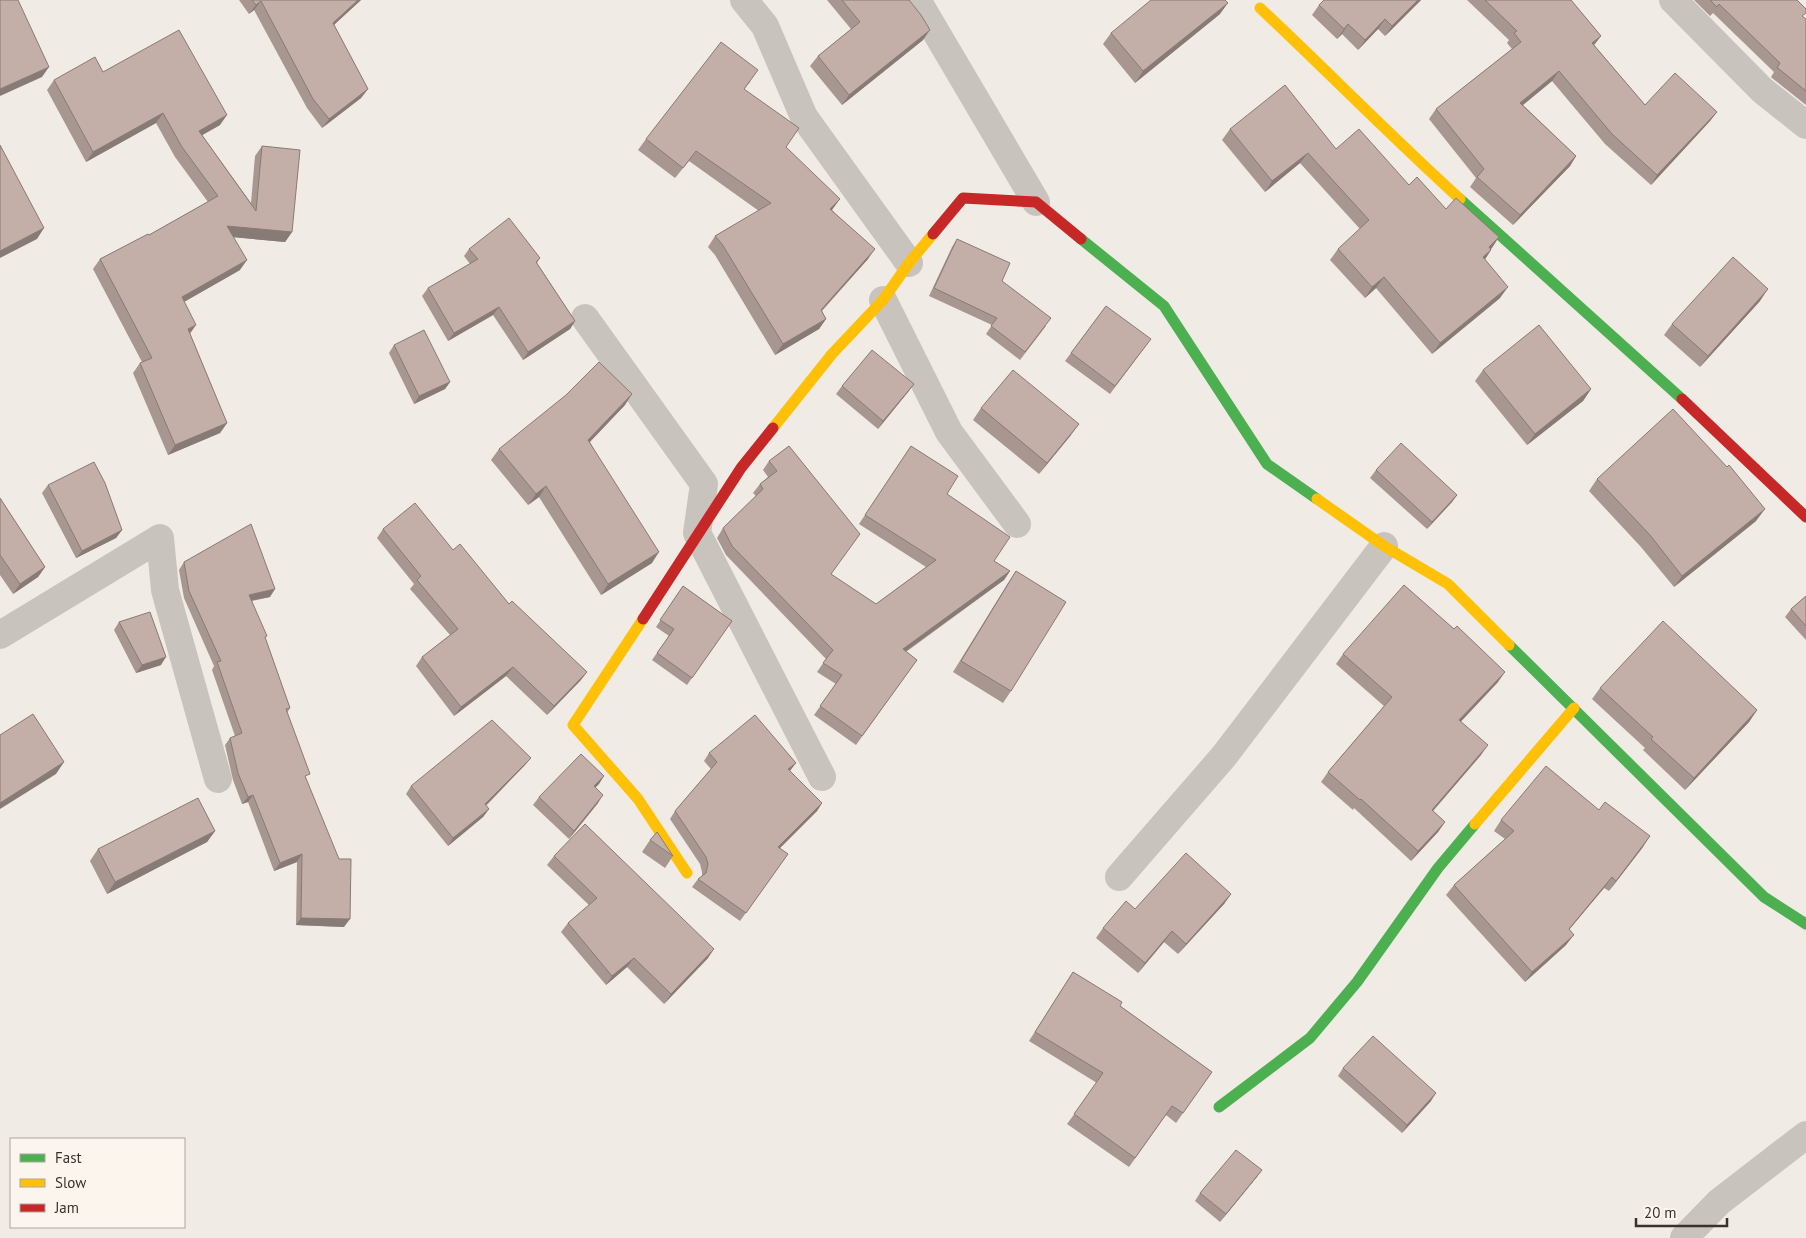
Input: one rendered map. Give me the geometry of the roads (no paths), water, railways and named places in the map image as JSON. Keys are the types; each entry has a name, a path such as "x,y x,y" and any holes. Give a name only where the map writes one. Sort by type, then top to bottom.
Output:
{"street":[{"path":"744,0 765,26 804,117 909,263"},
{"path":"917,0 1036,202 1164,306 1268,464 1384,546 1448,584 1764,897 1806,924"},
{"path":"1673,0 1762,90 1806,125"},
{"path":"1260,8 1418,161 1662,380 1806,517"},
{"path":"687,873 638,799 573,725 741,468 832,354 883,300 909,263 963,198 1036,202"},
{"path":"883,300 949,432 1017,524"},
{"path":"585,318 704,484 697,533 822,778"},
{"path":"0,635 160,538 165,590 218,779"},
{"path":"1119,877 1224,756 1384,546"},
{"path":"1219,1107 1310,1038 1358,982 1438,868 1574,708"},
{"path":"1684,1238 1719,1202 1806,1135"}]}
